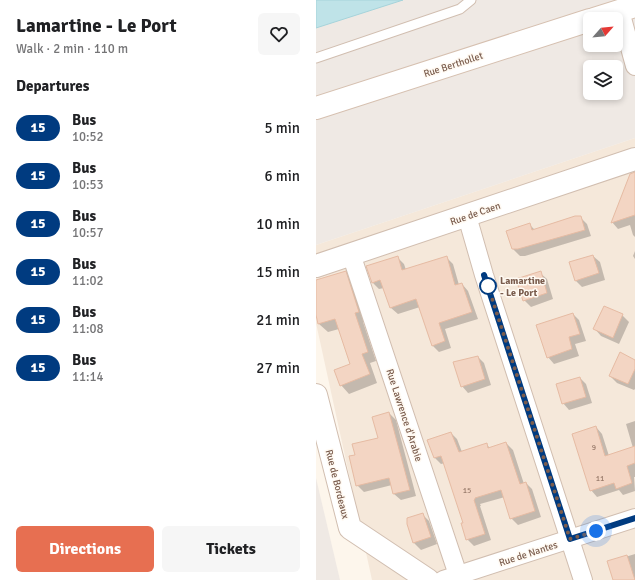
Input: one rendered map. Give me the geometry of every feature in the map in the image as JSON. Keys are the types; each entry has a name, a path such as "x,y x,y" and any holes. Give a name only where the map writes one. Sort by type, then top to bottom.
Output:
{"street":[{"path":"612,12 623,8 635,66"},
{"name":"Rue Berthollet","path":"316,108 583,22"},
{"name":"Rue de Caen","path":"316,266 635,159"},
{"path":"467,216 484,275 583,580"},
{"name":"Rue Lawrence d'Arabie","path":"351,254 451,578"},
{"name":"Rue de Bordeaux","path":"316,395 350,528 428,580"},
{"name":"Rue de Nantes","path":"451,578 635,518"}],"lane":[{"path":"316,58 460,9 471,0"}],"shaded area":[{"path":"316,0 635,0 635,138 316,245"},
{"path":"635,138 635,580 372,580 316,323 316,245"},
{"path":"316,478 340,580 316,580"}],"water":[{"path":"316,0 403,0 316,28"}],"building":[{"path":"635,172 635,215 611,223 630,174"},
{"path":"575,216 581,216 585,230 518,249 512,249 506,231 530,223 532,230"},
{"path":"593,255 599,273 575,281 569,262"},
{"path":"398,256 402,270 447,256 455,285 462,283 472,312 439,323 445,341 432,346 416,299 390,308 380,280 372,283 366,266"},
{"path":"346,271 359,312 355,313 368,352 362,354 370,374 340,386 334,370 350,364 335,319 318,324 316,315 316,280"},
{"path":"541,271 547,293 523,301 516,279"},
{"path":"604,306 623,314 613,338 593,329"},
{"path":"573,313 580,334 569,337 572,349 547,358 536,325"},
{"path":"620,352 635,360 635,369 628,384 609,376"},
{"path":"478,356 485,379 461,387 453,362"},
{"path":"580,377 586,397 562,404 556,384"},
{"path":"389,412 410,490 393,494 389,478 356,486 349,456 355,455 352,444 378,438 372,417"},
{"path":"596,426 605,456 635,446 635,463 627,466 632,483 616,489 614,483 590,491 572,434"},
{"path":"451,432 459,452 487,443 488,448 506,442 520,484 526,482 535,511 510,519 501,490 475,498 474,500 485,534 466,540 461,523 463,523 441,456 434,458 427,440"},
{"path":"423,513 431,537 413,543 407,524 407,518"},
{"path":"627,555 635,580 613,580 607,561"}],"bus line":[{"name":"15","path":"484,275 570,539 635,518"}],"place":[{"name":"Lamartine - Le Port","path":"488,286"}],"route":[{"path":"488,286 570,539 596,531"}]}
